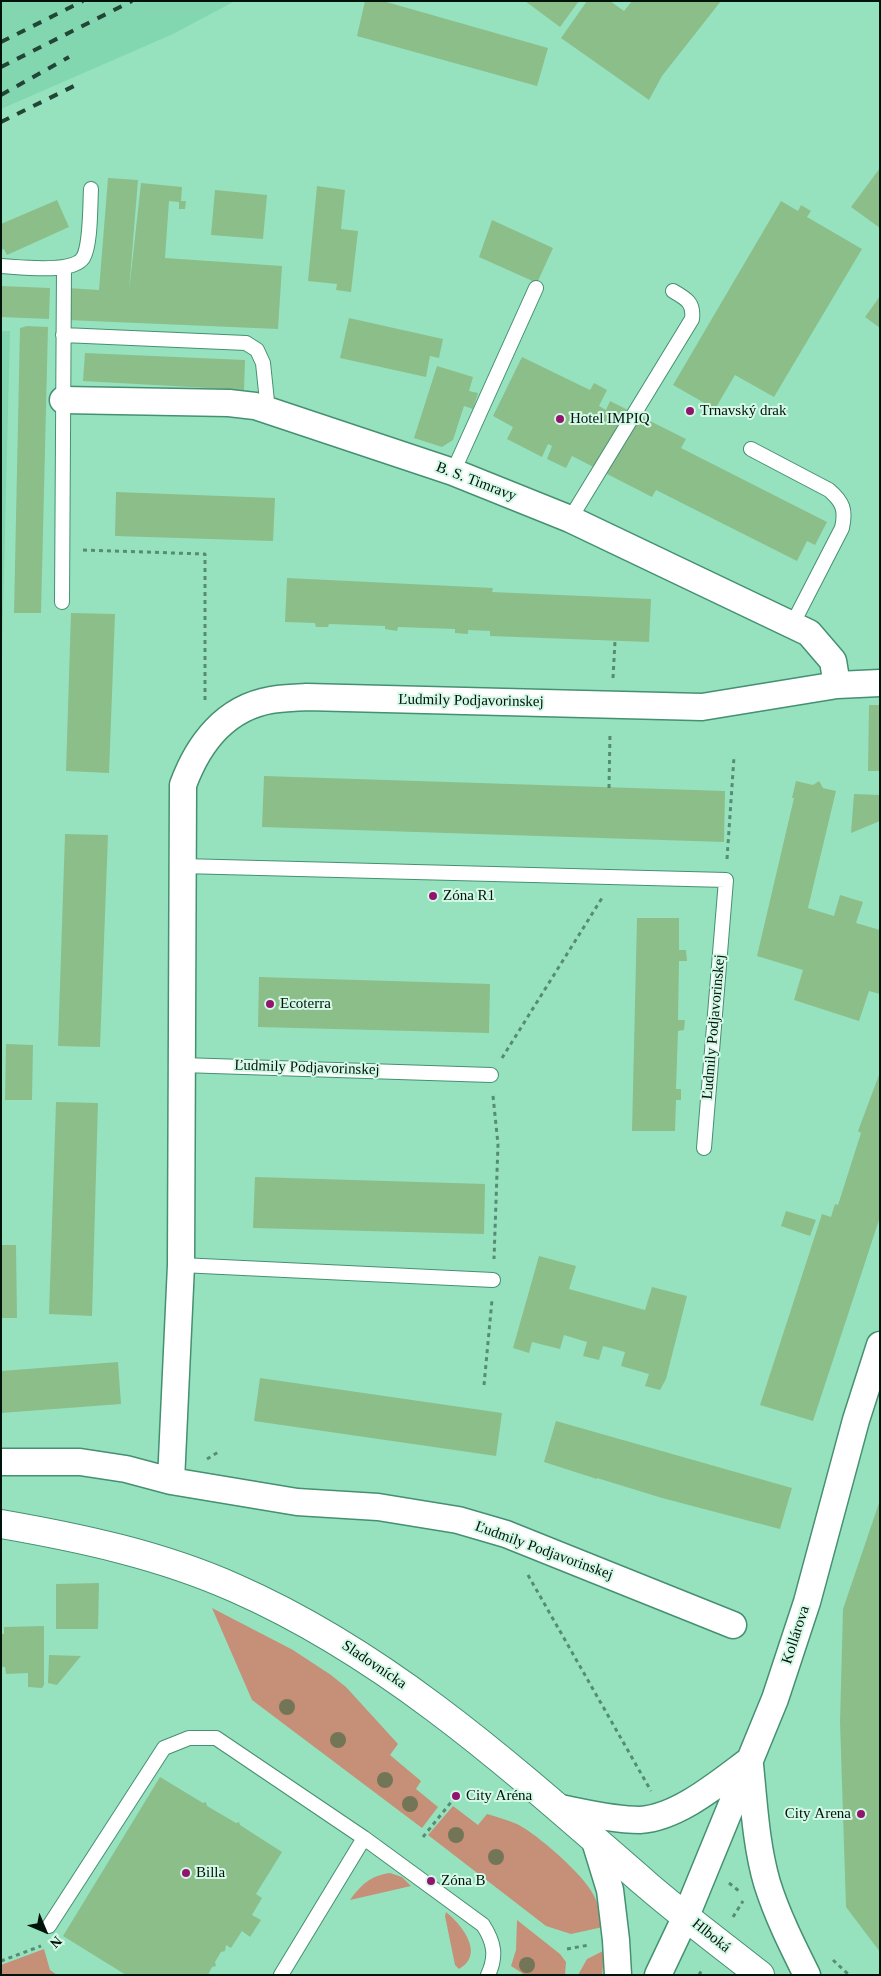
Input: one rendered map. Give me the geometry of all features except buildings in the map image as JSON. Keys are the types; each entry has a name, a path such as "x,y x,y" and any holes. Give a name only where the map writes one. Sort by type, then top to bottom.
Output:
{"street":[{"name":"B. S. Timravy","path":"62,400 229,403 255,406 453,472 570,519 809,634 833,661 837,685"},
{"name":"Ľudmily Podjavorinskej","path":"171,1481 181,1265 183,785 191,762 205,740 223,721 245,708 270,700 306,697 702,707 837,685 880,682"},
{"name":"Kollárova","path":"658,1975 686,1916 775,1699 802,1621 851,1438 880,1345"},
{"name":"Ľudmily Podjavorinskej","path":"1,1462 80,1462 126,1469 171,1481 297,1502 378,1507 458,1520 506,1534 733,1625"},
{"name":"Sladovnícka","path":"1,1524 67,1536 146,1556 234,1588 282,1610 333,1638 385,1670 437,1709 560,1808 686,1916"},
{"path":"560,1808 618,1819 641,1820 663,1816 708,1791 750,1760"},
{"path":"750,1760 756,1826 767,1882 790,1943 807,1975"},
{"path":"594,1838 610,1890 618,1975"},
{"name":"Hlboká","path":"686,1916 760,1975"}],"lane":[{"path":"1,266 64,268 76,264 83,257 86,247 91,189"},
{"path":"62,602 62,335 64,268"},
{"path":"453,472 536,288"},
{"path":"570,519 692,319 693,308 690,301 674,291"},
{"path":"62,335 246,343 258,350 263,363 268,411"},
{"path":"752,449 828,490 840,499 845,513 842,528 792,625"},
{"path":"182,866 726,880"},
{"name":"Ľudmily Podjavorinskej","path":"704,1148 726,880"},
{"name":"Ľudmily Podjavorinskej","path":"182,1065 492,1075"},
{"path":"181,1265 493,1280"},
{"path":"50,1926 164,1748 189,1738 216,1738 364,1838 483,1926 492,1940 494,1956 488,1975"},
{"path":"281,1975 364,1838"}],"path":[{"path":"63,550 206,554 205,740"},
{"path":"613,687 615,641"},
{"path":"609,788 610,730"},
{"path":"726,880 734,757"},
{"path":"484,1386 493,1280 498,1144 492,1075 614,878"},
{"path":"526,1572 653,1793"},
{"path":"422,1837 456,1796"},
{"path":"1,1961 45,1945 50,1926"}],"shaded area":[{"path":"1,1 235,1 173,34 1,109"},
{"path":"1,331 10,331 1,694"},
{"path":"212,1608 293,1650 346,1687 398,1744 390,1755 421,1781 416,1789 438,1807 422,1828 252,1700"},
{"path":"453,1806 478,1825 487,1814 526,1829 547,1845 588,1886 597,1902 603,1927 571,1934 546,1926 428,1835"},
{"path":"390,1873 402,1877 411,1886 350,1900 358,1889 367,1882 377,1876"},
{"path":"446,1912 464,1931 471,1948 467,1963 459,1969 455,1965 445,1916"},
{"path":"517,1920 560,1954 566,1962 565,1975 525,1975 511,1966 516,1950"},
{"path":"44,1949 50,1970 57,1975 1,1975 1,1965"},
{"path":"605,1950 602,1975 578,1975 587,1959"}],"railway":[{"path":"1,42 83,1"},
{"path":"1,67 132,1"},
{"path":"1,95 69,57"},
{"path":"1,122 76,85"}],"place":[{"name":"Trnavský drak","path":"690,411"},
{"name":"Hotel IMPIQ","path":"560,419"},
{"name":"Zóna R1","path":"433,896"},
{"name":"Ecoterra","path":"270,1004"},
{"name":"City Aréna","path":"456,1796"},
{"name":"City Arena","path":"861,1814"},
{"name":"Billa","path":"186,1873"},
{"name":"Zóna B","path":"431,1881"}]}
